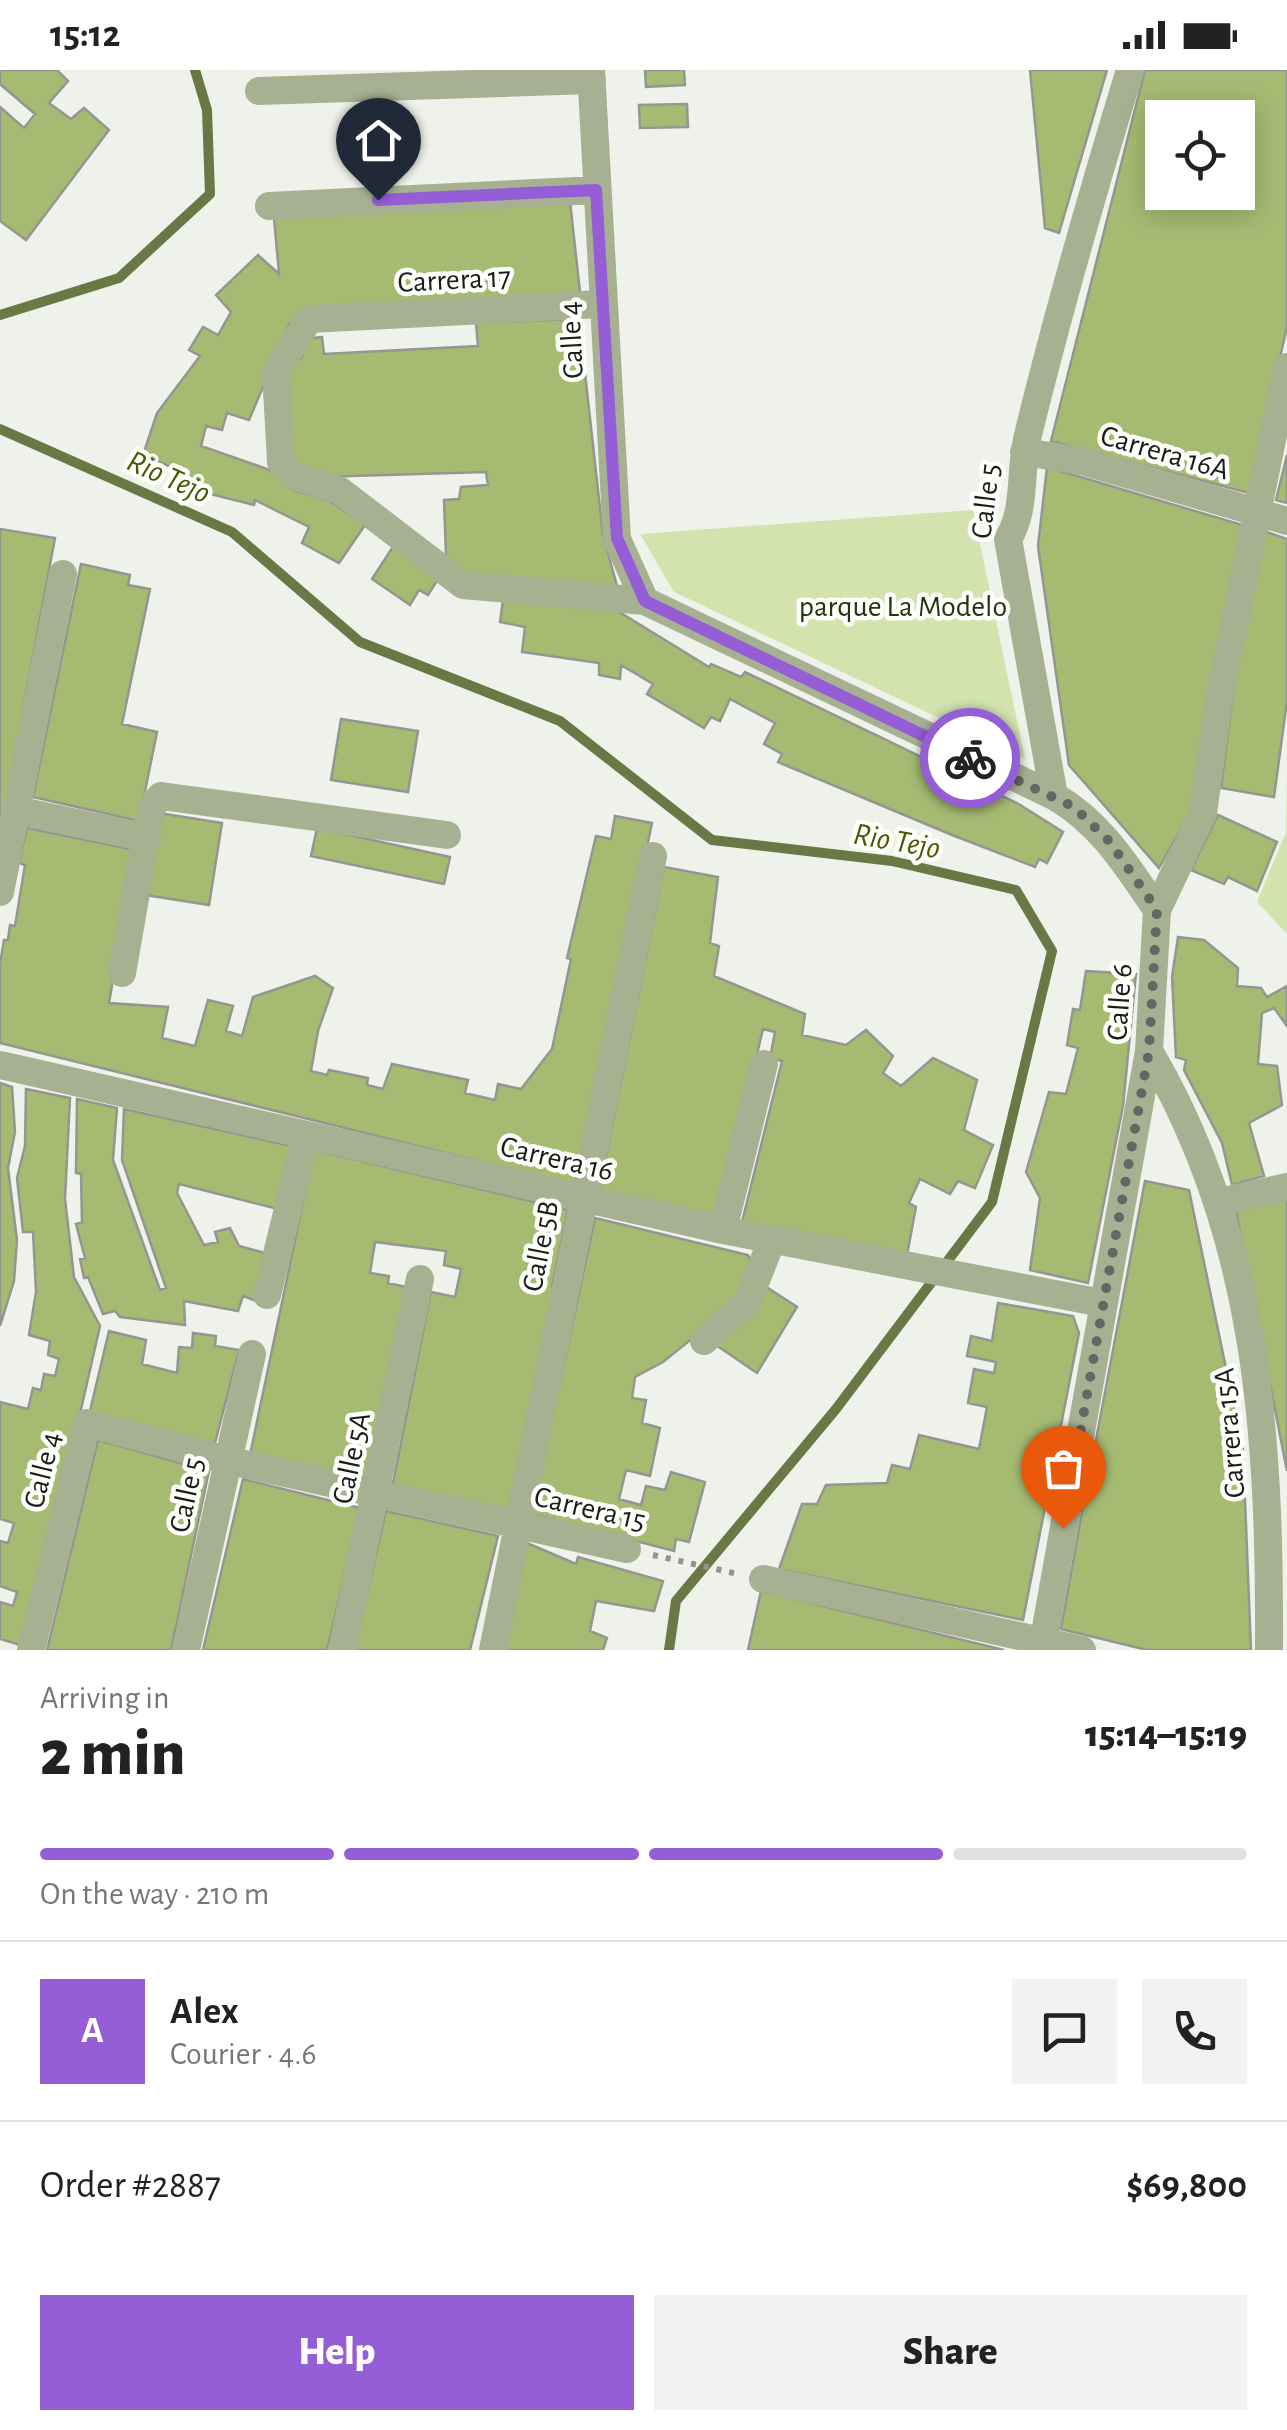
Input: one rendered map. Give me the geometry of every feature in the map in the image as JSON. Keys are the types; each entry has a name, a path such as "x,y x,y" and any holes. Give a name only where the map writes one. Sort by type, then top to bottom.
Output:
{"street":[{"name":"Calle 5","path":"1054,796 1008,539 1018,523 1024,452 1068,270 1130,70"},
{"path":"259,91 592,75"},
{"name":"Calle 4","path":"592,75 601,304 617,538 645,601"},
{"path":"269,206 596,190"},
{"name":"Carrera 17","path":"601,304 309,320 276,372 281,462 294,476 339,490 463,585 645,601"},
{"name":"Calle 6","path":"1042,1646 1149,1051 1157,910 1203,813 1254,512 1287,367"},
{"name":"Carrera 16A","path":"1024,452 1082,461 1287,521"},
{"path":"0,892 5,840 16,810 63,574"},
{"path":"645,601 1054,796 1110,842 1157,910"},
{"path":"122,973 154,800 170,795 447,835"},
{"path":"16,810 146,838"},
{"name":"Calle 5B","path":"494,1650 653,856"},
{"name":"Carrera 15A","path":"1149,1051 1180,1103 1220,1202 1255,1356 1270,1493 1275,1639"},
{"path":"724,1230 764,1064"},
{"name":"Carrera 16","path":"0,1065 724,1230 953,1278 1102,1303"},
{"path":"267,1294 306,1135"},
{"path":"1220,1202 1287,1187"},
{"path":"704,1341 747,1303 772,1240"},
{"name":"Calle 5A","path":"342,1650 420,1279"},
{"name":"Calle 5","path":"186,1650 252,1354"},
{"name":"Calle 4","path":"31,1650 87,1422"},
{"name":"Carrera 15","path":"87,1422 226,1460 628,1549"},
{"path":"763,1579 1042,1646 1082,1650"}],"path":[{"name":"Carrera 15","path":"628,1549 763,1579"}],"green space":[{"name":"parque La Modelo","path":"973,510 1025,759 674,592 640,534"},
{"path":"1287,766 1287,934 1257,902 1286,832"}],"building":[{"path":"0,70 57,70 68,81 49,103 71,119 84,108 109,130 26,240 0,221 0,107 24,128 35,114 0,84"},
{"path":"645,70 684,70 685,85 646,87"},
{"path":"1030,70 1107,70 1059,233 1045,228"},
{"path":"1145,70 1287,70 1287,327 1249,493 1051,441"},
{"path":"687,104 688,127 640,128 639,105"},
{"path":"570,201 580,292 290,323 249,420 227,413 222,430 206,426 201,446 270,470 294,490 328,500 365,525 339,563 302,543 309,527 255,500 254,505 187,488 190,475 143,455 157,413 200,356 189,350 203,327 218,335 231,312 216,295 258,255 279,274 274,218"},
{"path":"579,319 603,535 617,586 468,578 446,556 444,500 459,499 461,487 488,485 486,472 319,477 292,465 288,371 302,357 306,339 322,337 324,354 478,346 476,323"},
{"path":"1287,455 1287,503 1276,500"},
{"path":"1047,467 1242,525 1191,811 1159,868 1069,765 1038,546"},
{"path":"0,529 55,538 1,828 0,828"},
{"path":"1264,531 1287,539 1287,701 1274,797 1221,788 1234,684"},
{"path":"396,542 440,576 428,595 419,590 410,605 372,579"},
{"path":"81,564 130,575 128,585 150,589 122,724 157,732 139,821 33,797"},
{"path":"503,600 616,610 709,667 711,664 741,677 745,672 1017,803 1063,832 1047,863 1039,859 1035,867 952,835 778,762 782,754 764,744 775,723 730,699 720,721 711,717 704,728 647,694 653,684 621,665 620,679 599,675 599,663 522,652 525,627 500,622"},
{"path":"341,719 418,731 408,792 331,780"},
{"path":"159,813 222,823 209,905 145,895"},
{"path":"1218,815 1277,842 1257,891 1228,877 1224,884 1191,870"},
{"path":"615,816 652,823 576,1185 0,1043 0,964 4,940 8,940 10,925 15,926 25,865 19,863 27,828 135,850 109,1003 168,1007 162,1038 195,1046 208,1000 233,1006 226,1031 242,1036 253,997 315,976 333,988 318,1031 311,1071 327,1075 329,1070 368,1078 367,1085 383,1089 392,1064 468,1080 465,1093 495,1100 498,1084 521,1089 552,1049 571,959 567,958 596,836 611,839"},
{"path":"317,828 450,857 444,884 311,856"},
{"path":"664,867 718,877 710,943 719,946 714,976 805,1014 802,1035 846,1045 866,1030 893,1056 883,1073 901,1086 933,1058 977,1080 964,1130 993,1145 975,1188 958,1181 950,1194 920,1179 909,1203 916,1207 907,1255 742,1222 782,1061 770,1058 775,1032 763,1029 718,1218 599,1191"},
{"path":"1178,937 1204,940 1238,968 1237,986 1261,988 1267,997 1287,986 1287,1026 1274,1008 1262,1013 1258,1064 1277,1066 1282,1105 1249,1123 1264,1176 1232,1185 1222,1143 1184,1070 1186,1060 1176,1057 1172,977"},
{"path":"1086,971 1136,974 1123,1106 1088,1283 1030,1270 1040,1198 1026,1172 1049,1092 1066,1094 1078,1048 1067,1045 1073,1009 1080,1010"},
{"path":"0,1083 12,1087 15,1132 8,1168 17,1240 14,1281 0,1326"},
{"path":"26,1089 70,1098 65,1199 74,1277 100,1326 27,1647 0,1639 0,1602 13,1606 17,1592 0,1586 0,1541 8,1543 14,1523 0,1519 0,1402 28,1409 33,1388 41,1390 44,1374 55,1376 59,1359 48,1355 50,1341 29,1335 36,1292 33,1232 23,1232 17,1178 25,1146"},
{"path":"77,1099 117,1108 113,1160 160,1290 166,1288 122,1160 124,1109 291,1146 278,1209 179,1184 177,1193 204,1245 218,1242 215,1232 230,1228 239,1246 269,1254 256,1301 243,1296 238,1311 184,1301 185,1325 120,1317 115,1311 103,1314 88,1277 84,1278 80,1259 85,1258 76,1224 82,1222 81,1174 76,1173"},
{"path":"314,1150 568,1210 552,1287 559,1289 511,1514 392,1488 431,1292 455,1297 461,1269 444,1265 446,1251 375,1242 370,1273 389,1276 388,1283 410,1288 368,1481 250,1455"},
{"path":"1145,1181 1189,1190 1243,1450 1251,1650 1147,1650 1061,1629 1088,1479 1092,1480 1096,1463 1092,1461"},
{"path":"1287,1199 1287,1471 1236,1211"},
{"path":"595,1218 748,1255 751,1262 740,1300 663,1362 635,1377 632,1398 646,1400 642,1423 660,1428 650,1476 626,1470 619,1499 641,1505 646,1486 665,1490 671,1472 705,1482 689,1542 676,1539 674,1551 532,1514"},
{"path":"768,1288 797,1307 757,1373 716,1345"},
{"path":"998,1303 1073,1316 1079,1333 1023,1620 779,1569 802,1504 817,1504 826,1485 887,1483 892,1465 910,1469 919,1435 979,1449 987,1407 968,1403 974,1369 994,1373 996,1362 967,1356 971,1336 992,1341"},
{"path":"109,1331 146,1340 142,1364 177,1373 179,1347 192,1348 193,1333 216,1336 215,1346 239,1350 214,1447 89,1415"},
{"path":"98,1440 209,1471 171,1650 47,1650"},
{"path":"243,1479 360,1508 327,1650 203,1650"},
{"path":"386,1511 498,1536 470,1650 354,1650"},
{"path":"527,1543 576,1564 578,1557 663,1581 654,1611 596,1601 590,1631 607,1638 603,1650 499,1650"},
{"path":"761,1591 1004,1650 748,1650"}],"waterway":[{"name":"Rio Tejo","path":"0,315 119,278 210,194 207,110 195,70"},
{"name":"Rio Tejo","path":"0,429 232,532 360,642 560,721 712,840 892,861 1016,890 1052,951 992,1202 836,1409 676,1601 669,1650"}],"way so far":[{"path":"970,758 1074,807 1110,842 1157,910 1149,1051 1063,1528"}],"route":[{"path":"378,200 596,190 617,538 645,601 970,758"}]}
